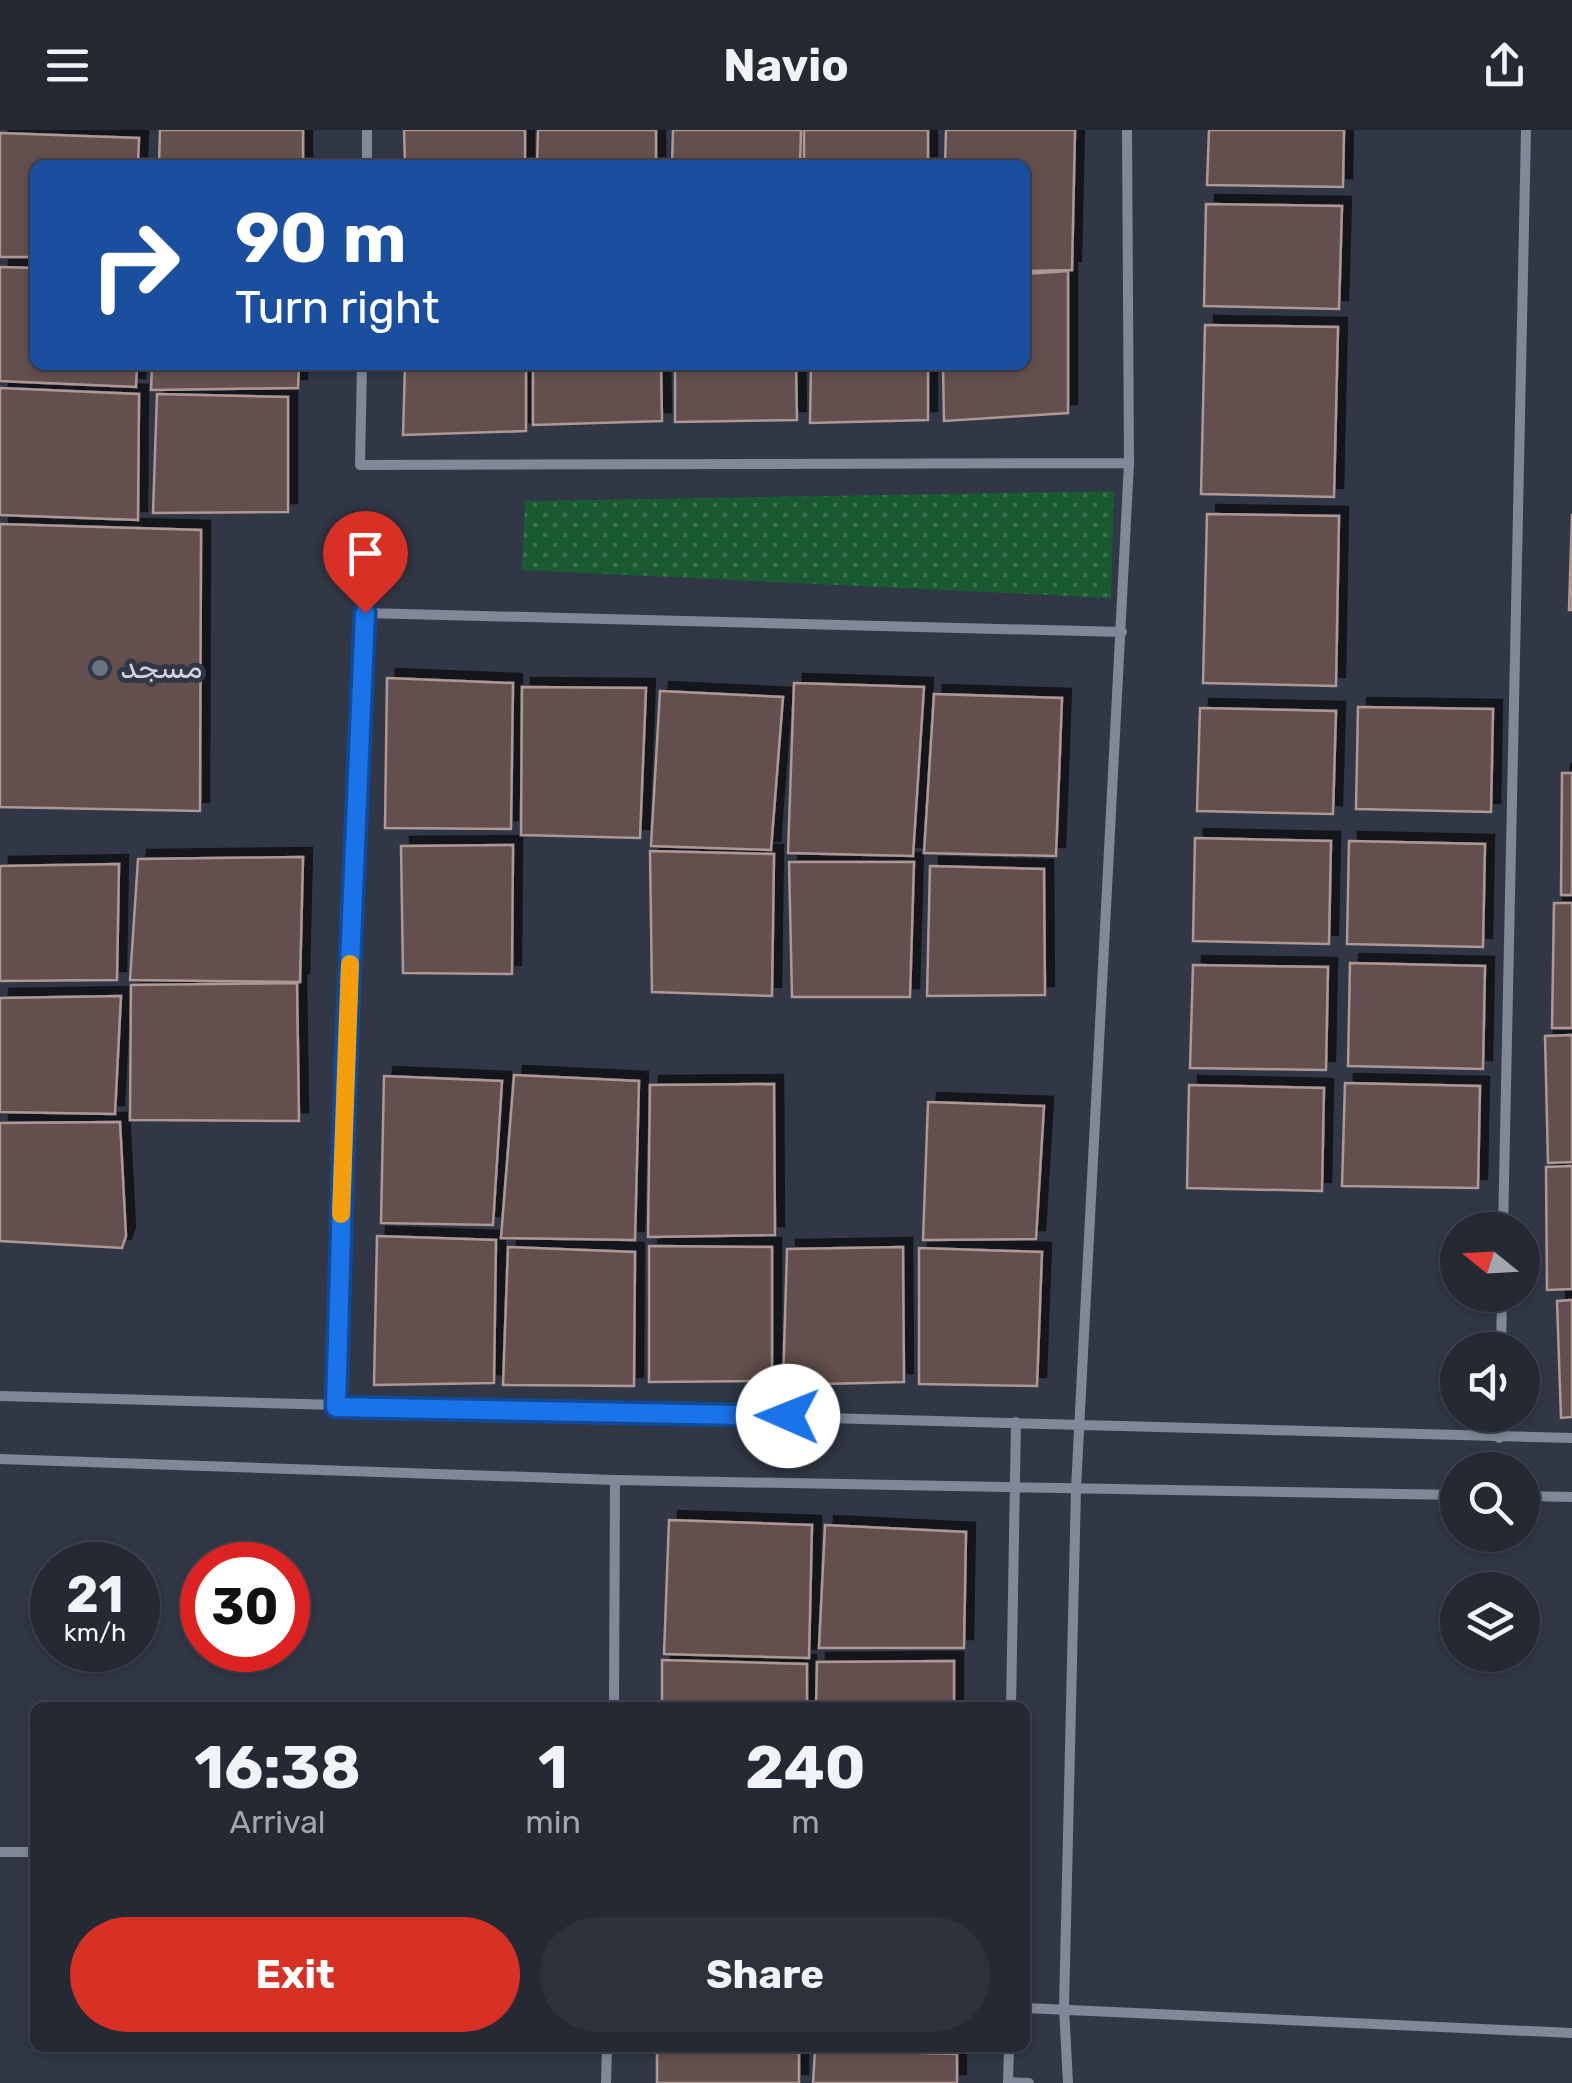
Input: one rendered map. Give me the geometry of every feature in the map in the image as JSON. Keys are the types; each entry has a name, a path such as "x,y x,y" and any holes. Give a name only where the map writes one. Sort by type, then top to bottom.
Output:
{"street":[{"path":"366,160 367,130"},
{"path":"1068,2083 1064,2008 1076,1489 1129,463 1127,130"},
{"path":"1503,1212 1526,130"},
{"path":"362,370 360,465 1129,463"},
{"path":"336,1407 365,613 1122,632"},
{"path":"0,1396 1572,1438"},
{"path":"1011,1702 1016,1422"},
{"path":"1499,1432 1499,1438"},
{"path":"0,1459 615,1480 1440,1495"},
{"path":"614,1702 615,1480"},
{"path":"1540,1496 1572,1497"},
{"path":"0,1852 30,1852"},
{"path":"1030,2008 1572,2033"},
{"path":"606,2083 607,2052"},
{"path":"1009,2052 1008,2082 1029,2083"}],"green space":[{"path":"1114,491 1111,598 522,570 525,501"}],"building":[{"path":"160,130 303,130 303,160 159,160"},
{"path":"404,130 525,130 525,160 405,160"},
{"path":"538,130 656,130 656,160 537,160"},
{"path":"673,130 801,130 800,160 672,160"},
{"path":"804,130 928,130 928,160 804,160"},
{"path":"946,130 1075,130 1072,270 1030,271 1030,160 945,160"},
{"path":"1209,130 1344,130 1343,187 1207,185"},
{"path":"0,133 139,138 138,160 30,160 30,257 0,257"},
{"path":"1206,204 1342,206 1339,309 1204,306"},
{"path":"0,267 30,268 30,370 137,370 136,387 0,381"},
{"path":"1068,271 1068,413 944,421 943,370 1030,370 1030,274"},
{"path":"1205,325 1338,327 1334,497 1201,494"},
{"path":"152,370 299,370 298,388 151,390"},
{"path":"405,370 526,370 526,431 403,435"},
{"path":"533,370 661,370 662,421 533,425"},
{"path":"675,370 796,370 797,420 675,422"},
{"path":"811,370 928,370 928,420 810,423"},
{"path":"0,388 139,394 138,520 0,515"},
{"path":"157,394 288,397 288,512 153,513"},
{"path":"1207,514 1339,516 1336,686 1203,683"},
{"path":"1572,514 1572,610 1569,610"},
{"name":"مسجد","path":"0,524 201,530 200,811 0,807"},
{"path":"387,678 513,683 511,829 385,828"},
{"path":"794,683 924,687 913,856 788,853"},
{"path":"522,687 646,688 640,838 521,835"},
{"path":"660,691 783,697 771,850 651,846"},
{"path":"934,694 1062,698 1056,856 924,853"},
{"path":"1358,707 1493,709 1491,812 1356,809"},
{"path":"1200,708 1336,711 1333,814 1197,811"},
{"path":"1562,773 1572,773 1572,895 1561,895"},
{"path":"1195,838 1331,841 1329,944 1193,941"},
{"path":"1349,841 1485,844 1483,947 1347,944"},
{"path":"513,845 512,974 403,973 401,846"},
{"path":"650,851 774,854 772,996 652,992"},
{"path":"303,857 300,982 130,980 138,859"},
{"path":"789,862 914,862 910,997 792,997"},
{"path":"119,864 117,980 0,981 0,866"},
{"path":"930,866 1044,869 1045,995 927,996"},
{"path":"1554,903 1572,903 1572,1028 1552,1028"},
{"path":"1350,963 1485,966 1483,1069 1348,1066"},
{"path":"1193,965 1328,967 1326,1070 1190,1068"},
{"path":"297,983 299,1121 130,1120 131,985"},
{"path":"121,996 115,1114 0,1112 0,998"},
{"path":"1572,1035 1572,1162 1548,1163 1545,1036"},
{"path":"514,1075 639,1081 635,1240 501,1238"},
{"path":"384,1076 502,1081 493,1225 381,1223"},
{"path":"1345,1083 1480,1086 1478,1188 1342,1186"},
{"path":"774,1084 775,1235 648,1237 650,1085"},
{"path":"1189,1085 1324,1088 1322,1191 1187,1188"},
{"path":"928,1102 1044,1106 1036,1239 923,1240"},
{"path":"120,1122 126,1236 122,1248 0,1241 0,1123"},
{"path":"1572,1166 1572,1289 1547,1290 1546,1167"},
{"path":"377,1236 496,1240 494,1383 374,1385"},
{"path":"649,1246 772,1247 772,1381 649,1382"},
{"path":"508,1247 635,1252 634,1386 503,1385"},
{"path":"903,1247 904,1382 783,1385 787,1249"},
{"path":"919,1248 1042,1252 1037,1386 919,1384"},
{"path":"1572,1300 1572,1417 1561,1418 1557,1301"},
{"path":"669,1520 812,1525 809,1658 664,1654"},
{"path":"825,1525 966,1532 964,1648 819,1648"},
{"path":"662,1660 807,1664 807,1702 662,1702"},
{"path":"954,1661 954,1702 816,1702 817,1662"},
{"path":"657,2052 799,2053 799,2083 657,2083"},
{"path":"815,2052 957,2054 957,2083 813,2083"}],"slow traffic":[{"path":"341,1214 350,964"}],"place":[{"name":"مسجد","path":"100,668"}],"route":[{"path":"365,613 336,1407 788,1416"}]}
